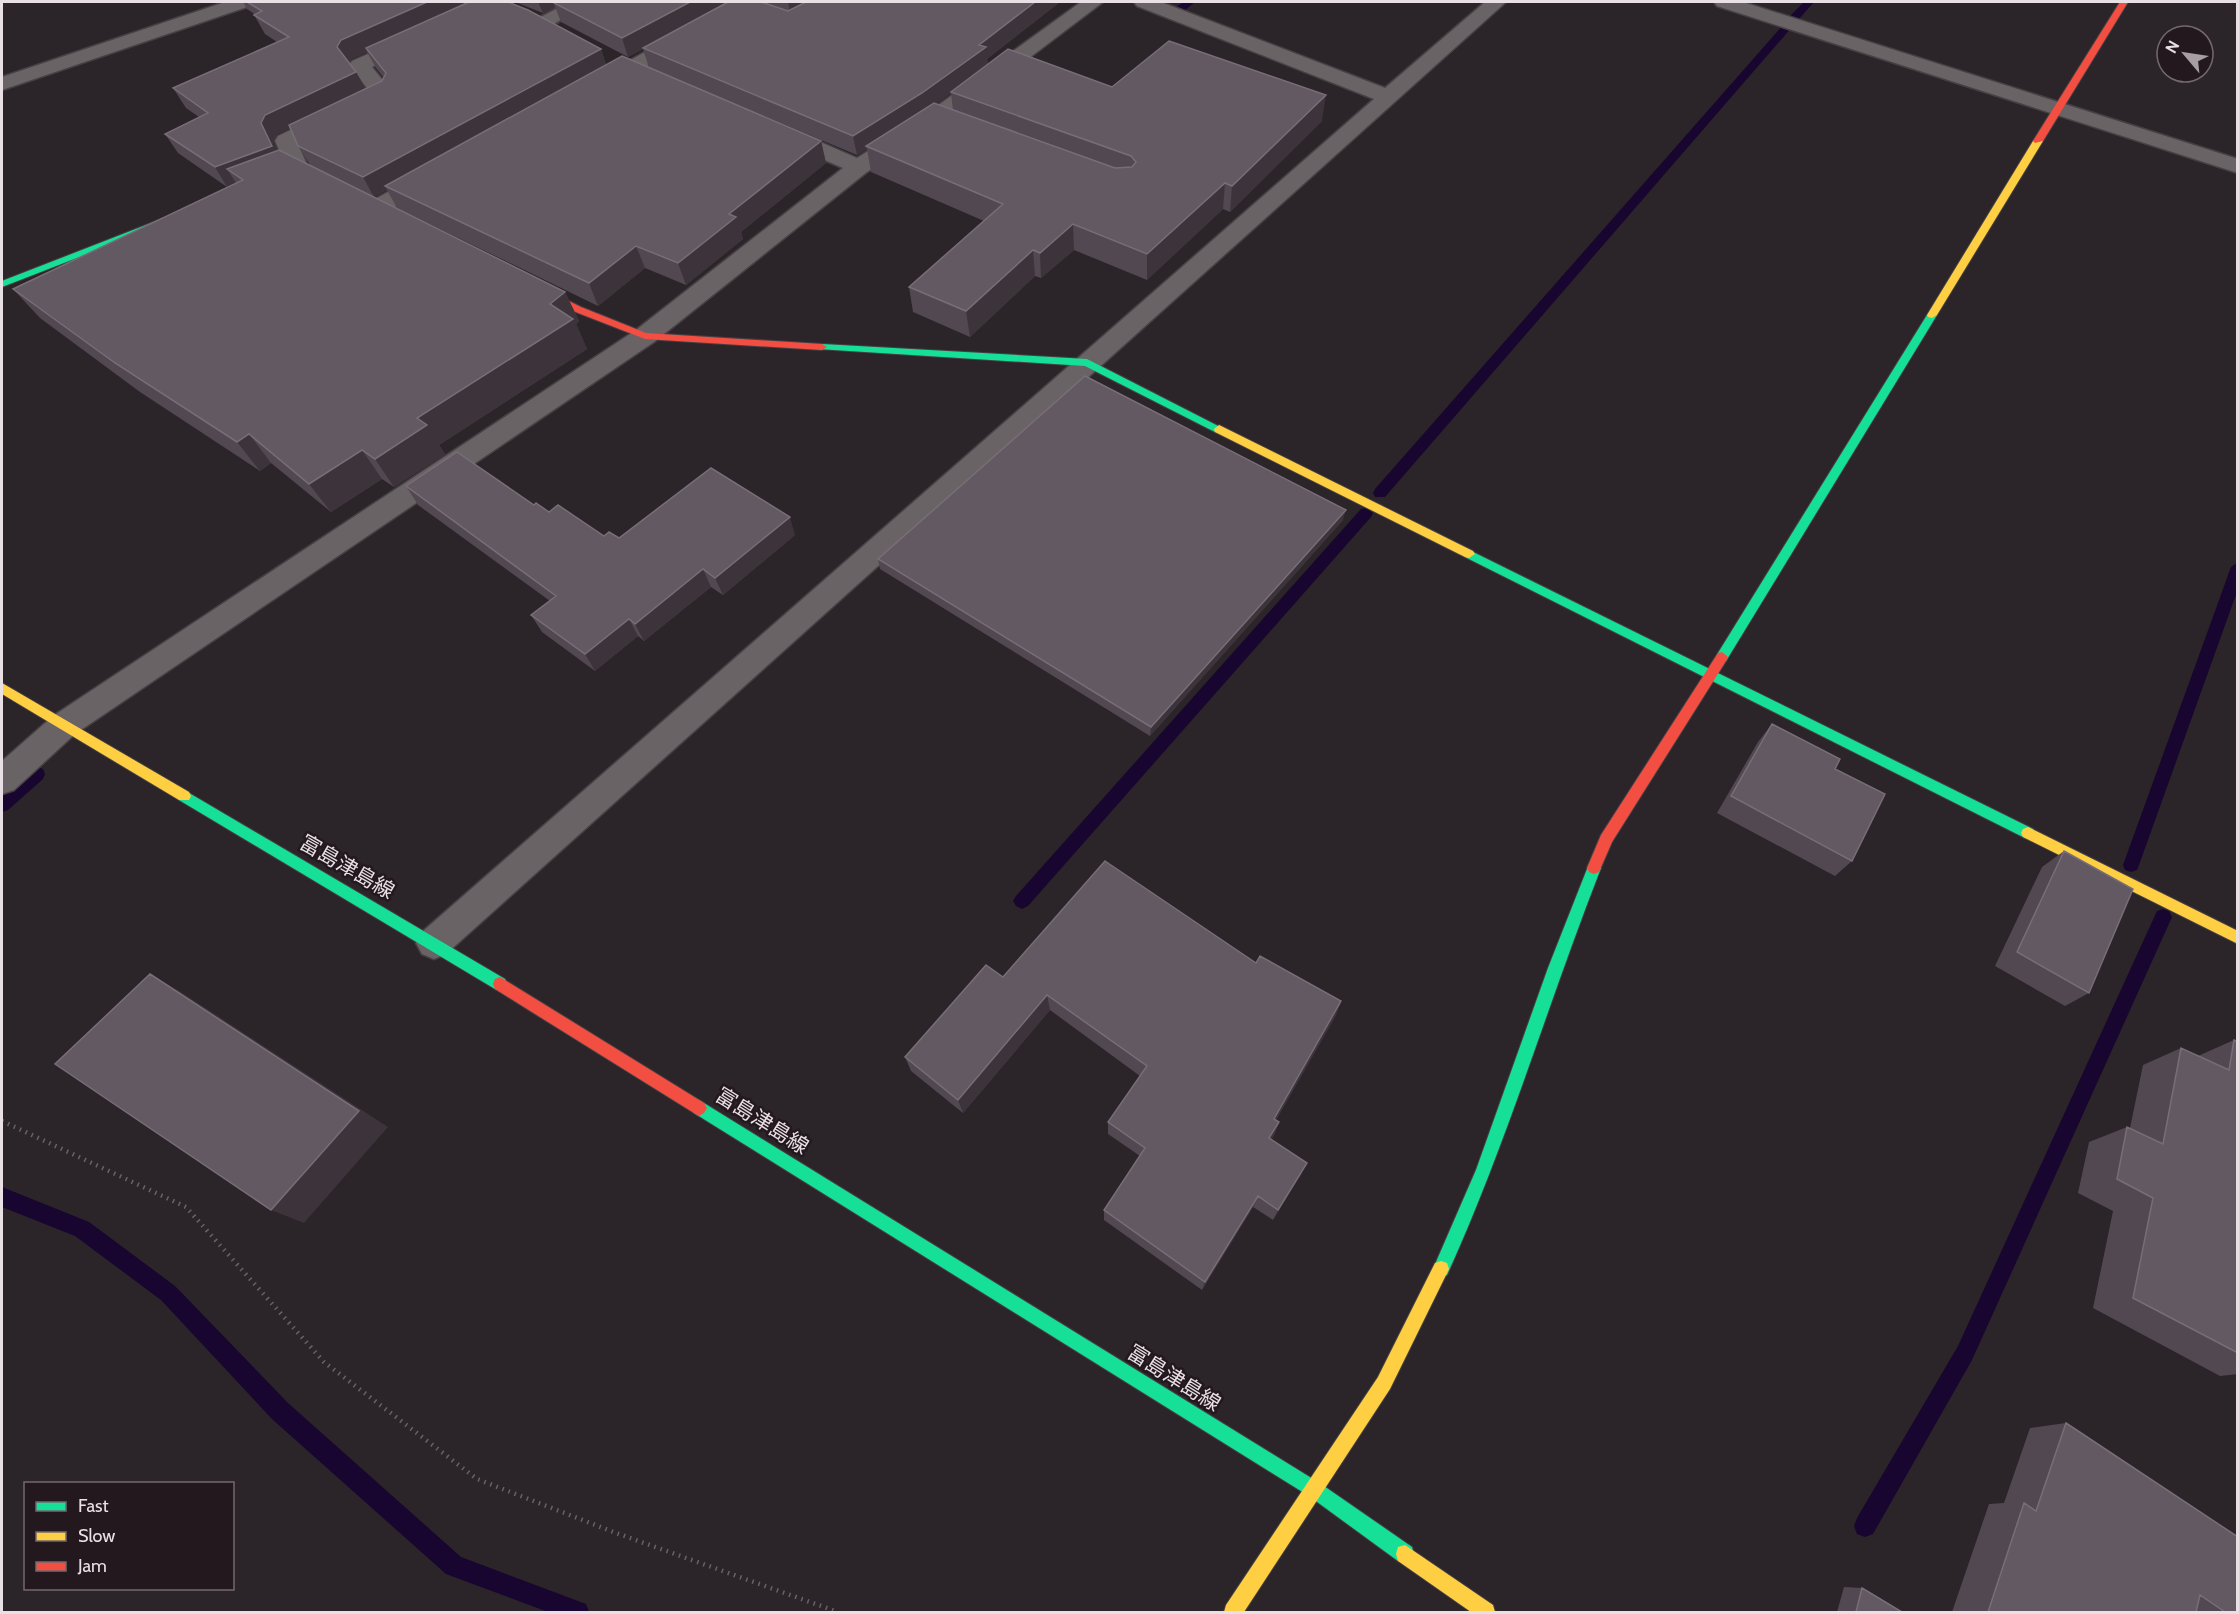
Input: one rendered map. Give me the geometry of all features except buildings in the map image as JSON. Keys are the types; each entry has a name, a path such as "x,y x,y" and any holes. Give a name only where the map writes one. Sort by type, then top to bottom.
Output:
{"street":[{"path":"2,84 243,2"},
{"path":"2,780 64,726 645,336 858,166 934,119 1093,2"},
{"path":"1144,2 1388,97"},
{"path":"434,943 1496,2"},
{"path":"1724,2 2238,166"},
{"path":"1233,1612 1384,1383 1467,1215 1525,1062 1564,940 1606,839 1711,675 2124,2"},
{"path":"533,19 562,33"},
{"path":"578,97 706,26"},
{"path":"297,172 286,141 383,94 359,65 432,31"},
{"path":"610,59 651,78"},
{"path":"760,125 858,166"},
{"path":"376,209 447,169"},
{"path":"2,284 177,216"},
{"path":"524,282 577,309 645,336 1087,363 2238,938"},
{"name":"富島津島線","path":"2,688 434,943 1315,1490 1486,1612"}],"lane":[{"path":"533,19 581,2"},
{"path":"934,119 957,127"}],"path":[{"path":"2,1121 186,1207 324,1362 477,1479 616,1533 838,1612"}],"waterway":[{"path":"1180,9 1190,2"},
{"path":"1794,18 1809,2"},
{"path":"1380,493 1787,27"},
{"path":"1022,901 1366,513"},
{"path":"2131,865 2238,567"},
{"path":"2,805 37,774"},
{"path":"1865,1526 1965,1353 2163,917"},
{"path":"2,1197 82,1229 168,1293 280,1411 454,1566 578,1612"}],"traffic: fast":[{"path":"2,284 164,221"},
{"path":"1722,657 1932,315"},
{"path":"822,347 1087,363 1219,429"},
{"path":"1469,554 2028,833"},
{"path":"184,796 500,984"},
{"path":"1441,1269 1484,1170 1594,868"},
{"path":"699,1108 1315,1490 1405,1554"}],"traffic: slow":[{"path":"1932,315 2038,141"},
{"path":"1219,429 1469,554"},
{"path":"2,688 184,796"},
{"path":"2028,833 2238,938"},
{"path":"1233,1612 1384,1383 1441,1269"},
{"path":"1405,1554 1486,1612"}],"traffic: jam":[{"path":"2038,141 2124,2"},
{"path":"532,286 577,309 645,336 822,347"},
{"path":"1594,868 1606,839 1722,657"},
{"path":"500,984 699,1108"}]}
